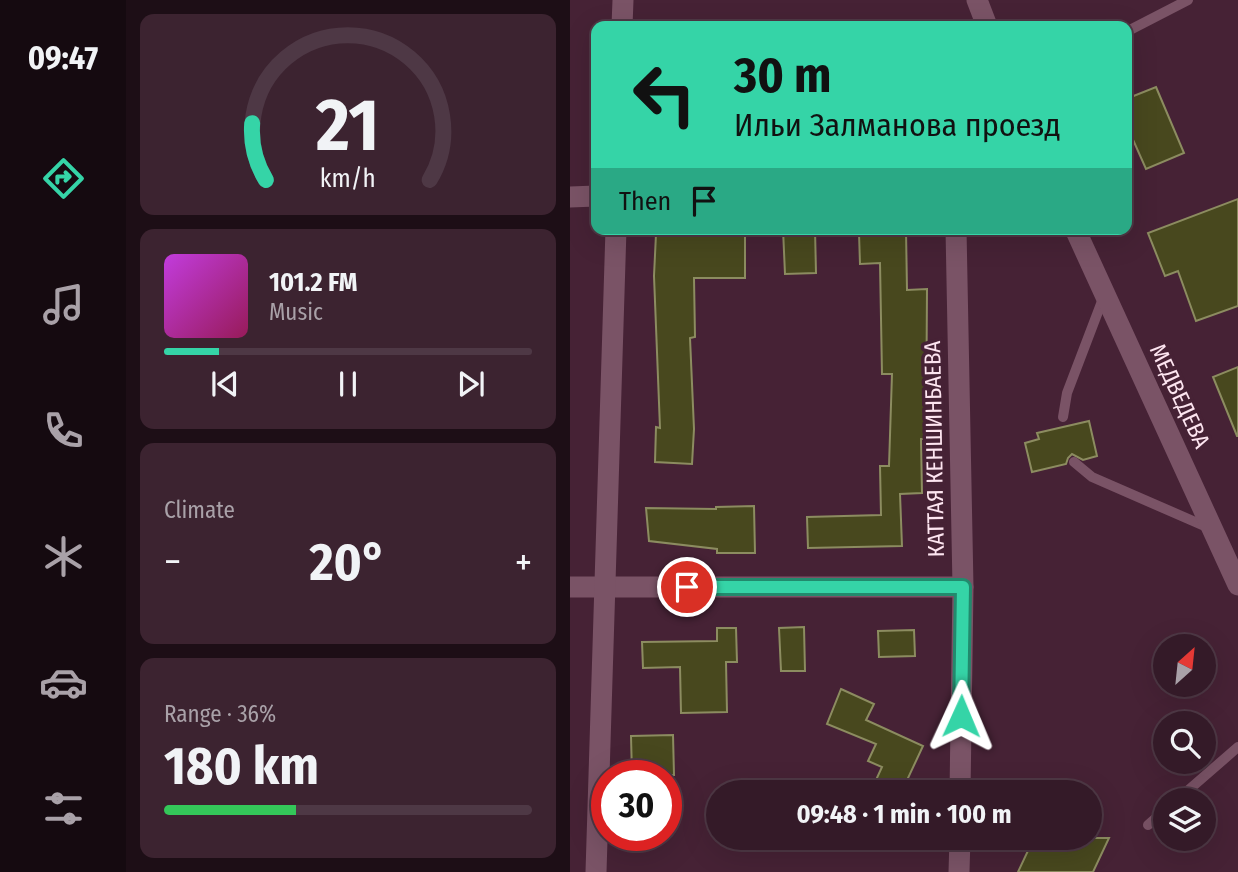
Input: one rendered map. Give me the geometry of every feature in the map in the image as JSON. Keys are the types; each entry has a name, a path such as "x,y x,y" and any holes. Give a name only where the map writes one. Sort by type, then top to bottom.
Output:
{"street":[{"path":"622,21 623,0"},
{"path":"977,0 985,21"},
{"path":"570,197 591,196"},
{"path":"596,872 616,235"},
{"name":"КАТТАЯ КЕНШИНБАЕВА","path":"956,235 963,587 960,780"},
{"name":"МЕДВЕДЕВА","path":"1078,235 1237,585"},
{"path":"570,587 963,587"},
{"path":"959,872 960,850"}],"lane":[{"path":"1132,29 1188,0"},
{"path":"1063,417 1067,393 1104,293"},
{"path":"1074,462 1092,477 1212,529"},
{"path":"1191,788 1237,747"},
{"path":"1148,825 1153,821"}],"building":[{"path":"1156,87 1184,153 1146,169 1132,138 1132,97"},
{"path":"1238,199 1238,306 1196,321 1178,271 1165,276 1148,233"},
{"path":"656,235 745,235 745,278 694,278 695,337 690,338 694,429 692,464 655,462 656,427 660,428 654,276"},
{"path":"783,235 815,235 816,273 785,274"},
{"path":"859,235 906,235 907,290 927,289 926,439 921,439 922,493 900,494 902,546 808,548 807,517 881,515 880,466 889,466 892,374 882,374 880,263 860,264"},
{"path":"1238,367 1238,436 1237,436 1213,377"},
{"path":"1089,421 1097,456 1083,460 1072,454 1066,464 1032,472 1025,443 1039,439 1037,433"},
{"path":"754,506 755,553 717,553 717,549 649,541 646,508 716,509"},
{"path":"804,627 805,671 781,671 779,628"},
{"path":"717,628 736,628 737,662 726,662 727,712 681,713 680,667 643,668 642,642 717,641"},
{"path":"914,630 915,656 879,657 878,631"},
{"path":"841,689 874,704 866,720 923,746 907,780 876,780 882,767 868,761 876,744 827,724"},
{"path":"673,735 674,760 632,760 631,736"},
{"path":"1102,838 1109,838 1093,872 1018,872 1028,850 1102,850"}],"route":[{"path":"687,587 963,587 961,716"}]}
